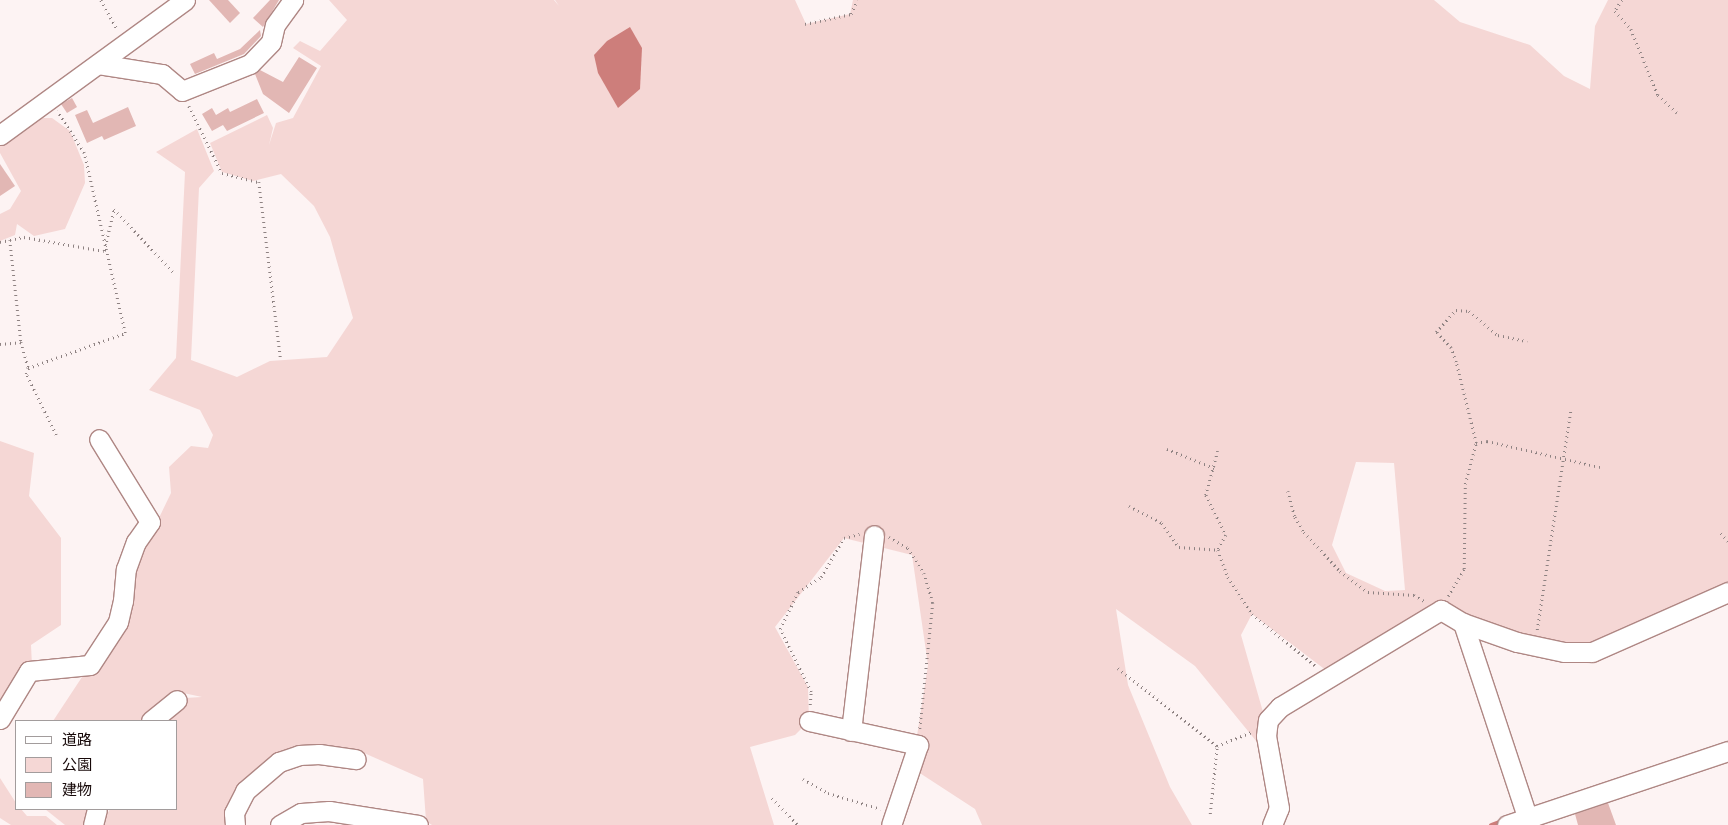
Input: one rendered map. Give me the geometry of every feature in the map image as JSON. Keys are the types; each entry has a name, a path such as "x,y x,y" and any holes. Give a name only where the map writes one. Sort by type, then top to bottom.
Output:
{"street":[{"path":"0,135 185,0"},
{"path":"98,64 162,74 182,91 250,64 271,42 275,25 293,0"},
{"path":"0,719 29,671 90,665 118,622 124,601 126,569 136,542 150,522 98,439"},
{"path":"851,731 874,535"},
{"path":"1272,825 1279,808 1266,736 1267,726 1280,707 1328,676 1441,610 1463,622 1512,640 1564,652 1592,652 1728,592"},
{"path":"1463,622 1527,816"},
{"path":"152,720 177,700"},
{"path":"809,721 918,745 893,819"},
{"path":"1507,825 1527,816 1728,751"},
{"path":"235,825 234,813 245,791 279,762 299,755 319,754 356,759"},
{"path":"93,825 98,810"},
{"path":"280,825 301,813 328,811 418,825"}],"path":[{"path":"101,0 125,44"},
{"path":"806,24 851,14 857,0"},
{"path":"1622,0 1615,11 1631,29 1658,95 1676,113"},
{"path":"182,91 222,173 259,182 281,360"},
{"path":"28,368 125,333 104,251 84,153 50,99"},
{"path":"104,251 114,209 174,273"},
{"path":"0,242 24,237 104,251"},
{"path":"10,240 21,342 28,368 26,374 56,435"},
{"path":"1288,491 1295,517 1304,532 1340,571 1368,592 1414,595 1441,610 1464,569 1464,484 1476,443 1451,348 1436,332 1456,310 1469,311 1498,335 1527,342"},
{"path":"0,344 21,342"},
{"path":"1512,640 1538,630 1571,409"},
{"path":"1476,443 1487,441 1600,467"},
{"path":"1167,449 1214,468"},
{"path":"1218,452 1206,495 1226,535 1218,550 1228,577 1252,614 1328,676"},
{"path":"1129,506 1162,523 1179,547 1218,550"},
{"path":"1721,533 1728,541"},
{"path":"1118,668 1216,746"},
{"path":"1216,746 1267,726"},
{"path":"1210,814 1216,746"},
{"path":"803,779 828,793 893,819"},
{"path":"772,798 798,825"}],"green space":[{"path":"329,0 554,0 559,6 555,0 795,0 806,24 850,14 853,0 1434,0 1460,22 1530,45 1564,76 1590,89 1595,26 1608,0 1728,0 1728,587 1590,647 1463,623 1438,604 1327,671 1252,614 1241,635 1267,726 1270,758 1195,666 1116,609 1128,685 1170,787 1192,825 982,825 975,809 912,768 928,665 912,555 844,538 775,627 808,687 809,721 795,735 750,747 774,825 432,825 426,821 423,779 364,753 300,751 275,760 226,825 101,825 109,810 178,810 178,720 161,720 185,698 202,697 174,691 144,720 54,720 84,674 100,660 137,550 157,522 171,493 169,467 191,446 208,448 213,435 200,410 149,390 176,358 185,172 156,152 197,129 214,171 199,188 191,360 237,377 270,361 327,357 353,318 330,237 314,206 281,174 253,181 222,172 210,143 267,115 273,128 269,145 276,123 293,118 321,66 293,48 300,41 320,51 347,20","holes":["1356,462 1394,463 1405,590 1385,591 1346,573 1332,545"]},
{"path":"36,118 52,118 70,131 84,165 85,183 65,229 34,236 17,224 15,235 0,241 0,214 10,209 21,191 0,153 0,143"},
{"path":"0,441 34,453 29,496 61,538 61,625 31,645 32,666 0,717"},
{"path":"0,778 15,801 15,810 22,810 27,816 46,816 57,825 11,825 0,818"},
{"path":"46,810 93,810 85,825 65,825"}],"shaded area":[{"path":"630,27 642,48 640,89 618,108 598,73 594,55 607,41"}],"building":[{"path":"209,0 228,0 240,13 230,23"},
{"path":"270,0 279,0 263,27 253,18"},
{"path":"260,30 261,36 244,54 195,74 190,64 214,53 217,59 240,49"},
{"path":"299,57 317,68 289,113 263,94 255,74 260,70 283,82"},
{"path":"72,98 77,107 67,113 61,104"},
{"path":"257,99 264,113 227,131 223,125 212,131 202,114 212,108 216,115 228,108 230,112"},
{"path":"128,107 136,126 104,140 102,136 87,143 75,115 87,110 93,123"},
{"path":"0,164 15,186 0,196"},
{"path":"1608,803 1616,825 1578,825 1575,814"}],"waterway":[{"path":"1491,825 1502,821"}]}
